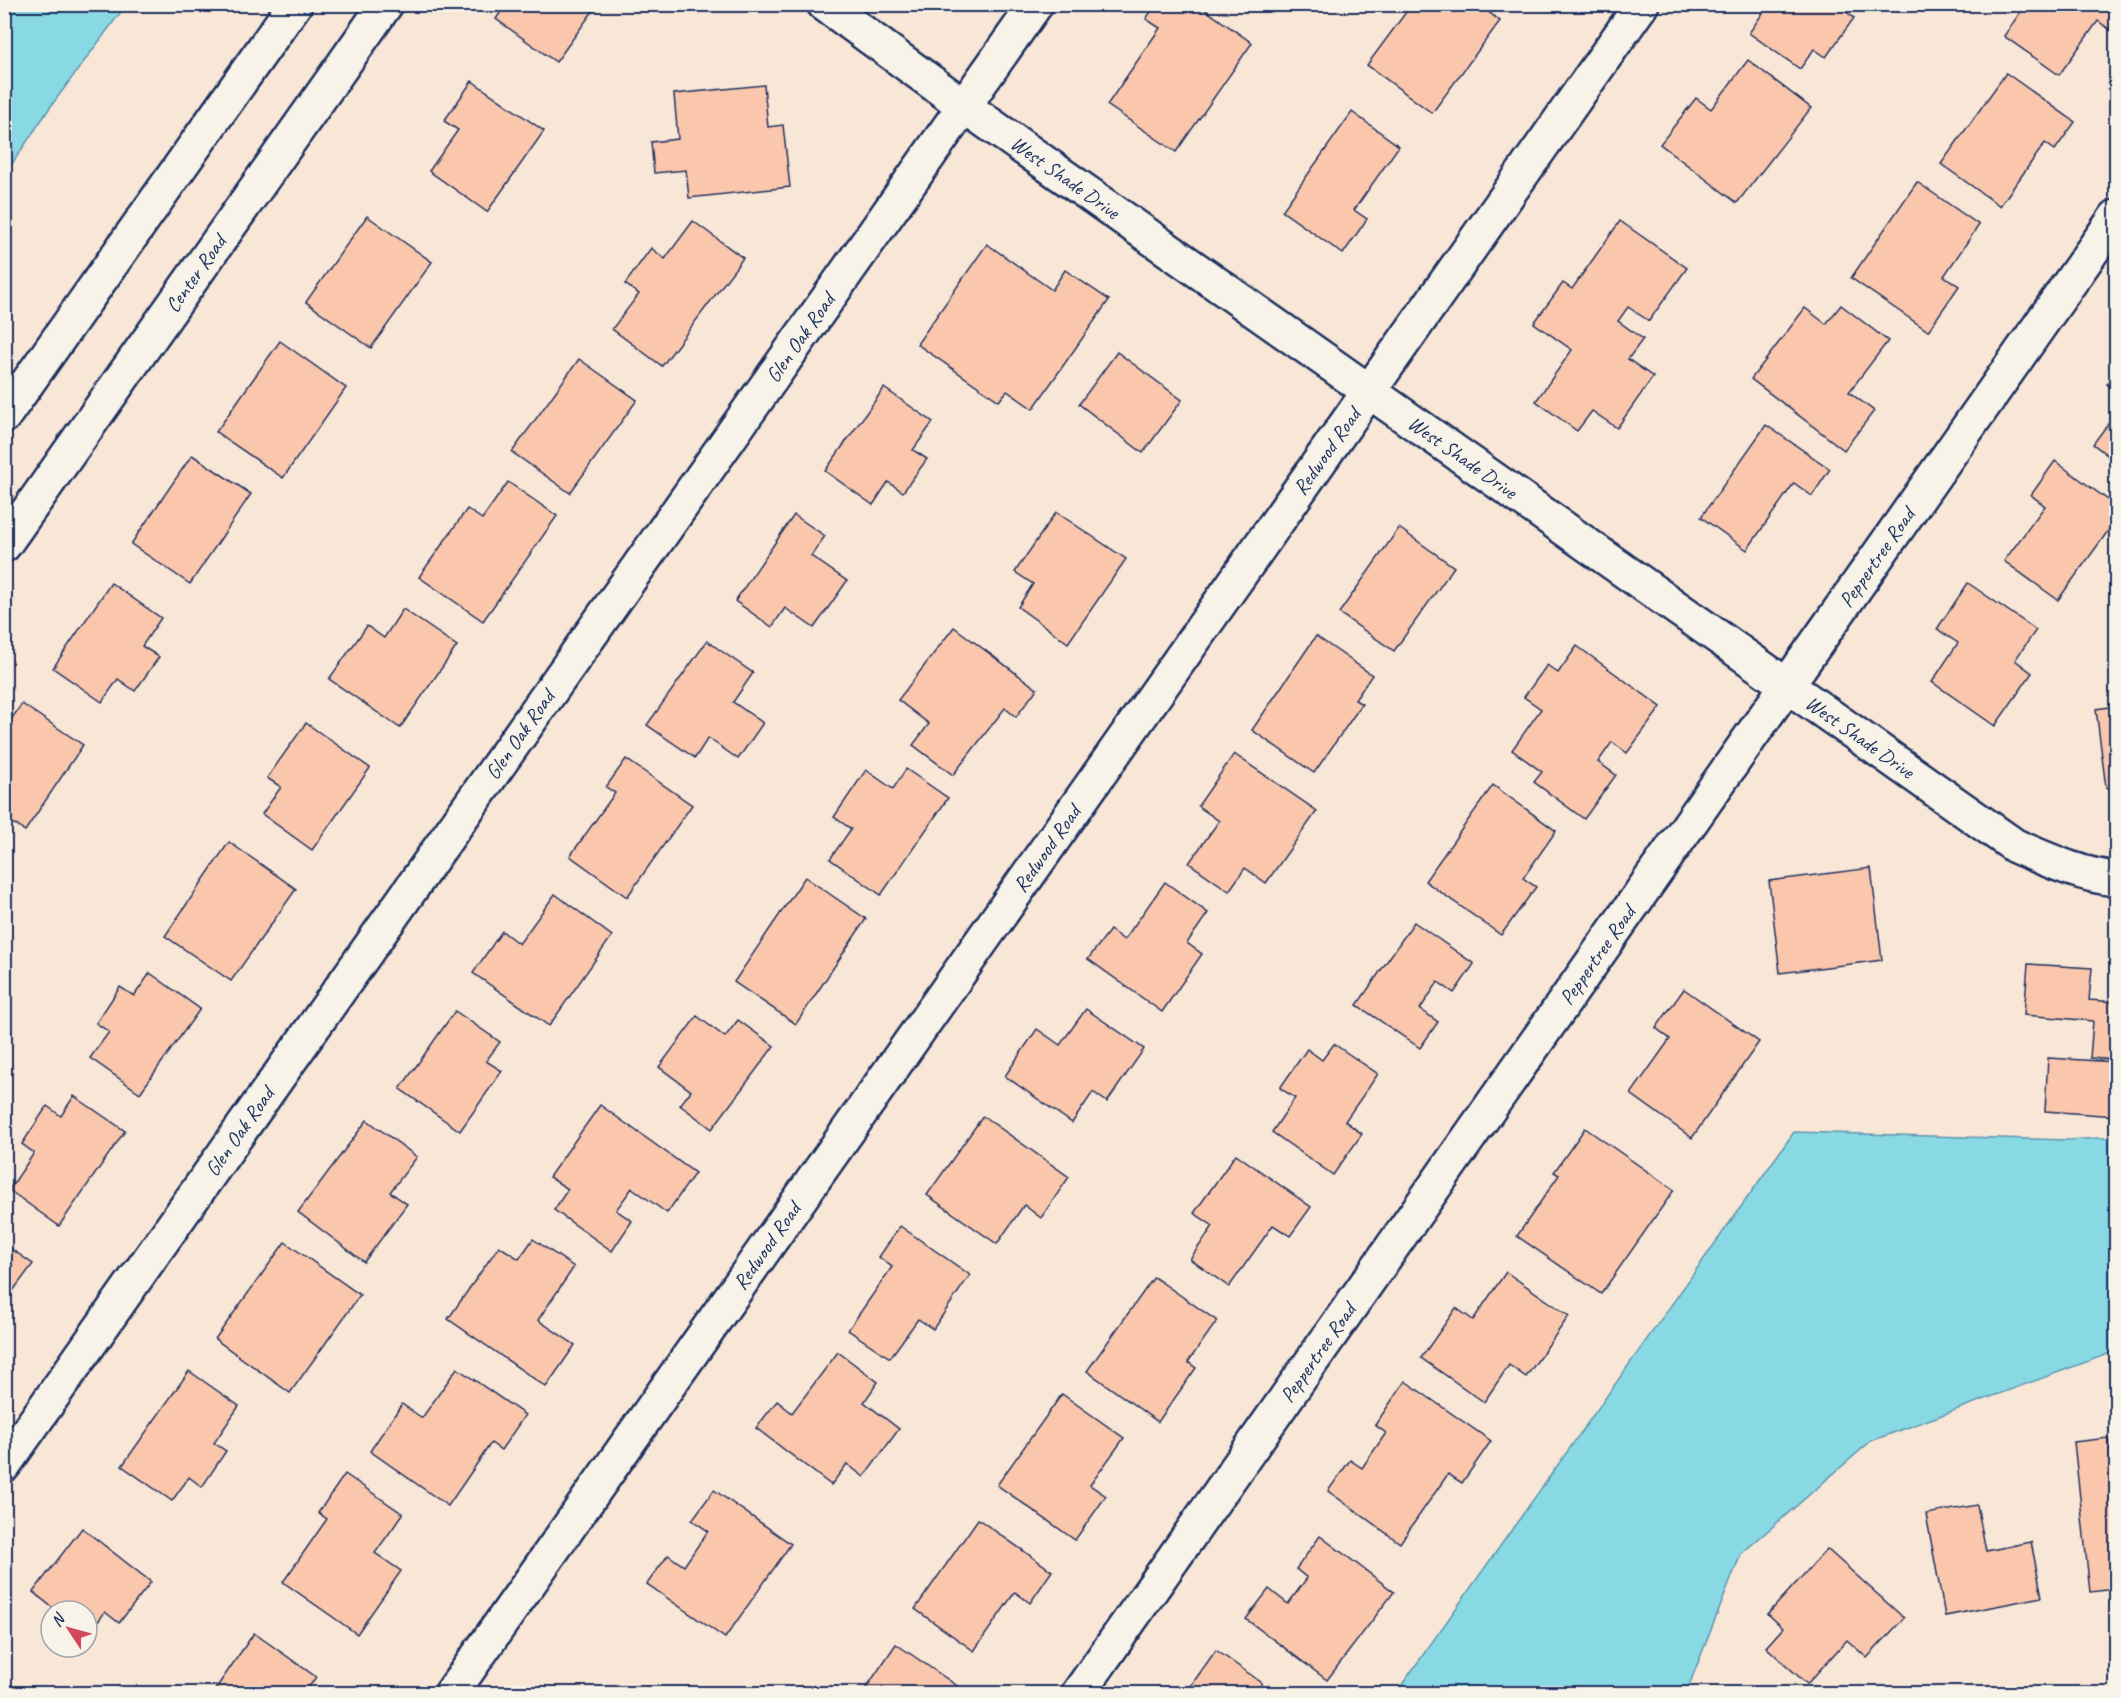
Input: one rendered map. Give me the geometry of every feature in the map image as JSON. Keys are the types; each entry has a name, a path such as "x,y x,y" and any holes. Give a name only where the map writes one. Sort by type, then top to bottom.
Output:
{"street":[{"path":"4,416 295,4"},
{"name":"Center Road","path":"4,546 386,4"},
{"name":"West Shade Drive","path":"824,4 964,106 2015,846 2062,867 2116,879"},
{"name":"Glen Oak Road","path":"4,1465 1036,4"},
{"name":"Redwood Road","path":"451,1694 1642,4"},
{"name":"Peppertree Road","path":"1078,1694 2116,217"}],"water":[{"path":"5,4 126,5 51,106 5,174"},
{"path":"1794,1132 2068,1140 2116,1137 2116,1351 1871,1441 1741,1554 1686,1693 1396,1693"}],"building":[{"path":"506,4 598,4 556,62 496,19"},
{"path":"1156,4 1197,4 1252,43 1176,152 1107,105 1160,28 1146,19"},
{"path":"1412,4 1478,4 1500,21 1432,113 1367,65"},
{"path":"1769,4 1840,4 1839,6 1854,18 1826,57 1814,49 1800,69 1749,33"},
{"path":"2026,4 2116,4 2116,34 2098,21 2059,75 2004,36"},
{"path":"1748,60 1811,108 1737,203 1660,144 1696,98 1711,109"},
{"path":"2006,73 2075,122 2055,150 2045,143 2000,206 1941,164"},
{"path":"472,81 544,131 487,212 429,171 458,130 444,121"},
{"path":"764,85 768,127 783,125 790,187 689,198 686,170 654,173 651,142 678,139 674,94"},
{"path":"1352,112 1399,146 1354,210 1367,219 1343,254 1282,211"},
{"path":"1917,182 1979,225 1944,276 1959,286 1928,331 1851,278"},
{"path":"367,216 432,262 371,348 306,302"},
{"path":"693,221 743,258 662,366 612,329 639,294 625,284 651,248 665,259"},
{"path":"1620,221 1687,268 1649,321 1628,307 1618,321 1643,339 1628,359 1653,377 1617,428 1592,411 1577,431 1536,401 1572,350 1534,323 1563,283 1572,289"},
{"path":"987,244 1052,290 1065,270 1109,300 1033,409 1007,391 999,401 917,344"},
{"path":"1841,305 1888,341 1849,392 1874,411 1844,450 1751,379 1805,308 1826,324"},
{"path":"280,341 346,388 283,478 216,432"},
{"path":"1117,352 1182,400 1143,453 1079,404"},
{"path":"579,359 637,400 570,493 512,452"},
{"path":"2116,372 2116,391 2107,384"},
{"path":"884,388 933,422 913,450 927,459 903,492 888,482 873,505 825,471"},
{"path":"2116,413 2116,462 2093,444"},
{"path":"1766,425 1830,469 1812,496 1794,483 1747,550 1701,517"},
{"path":"192,455 251,494 190,584 131,544"},
{"path":"2055,461 2116,506 2116,520 2058,600 2004,561 2045,506 2031,495"},
{"path":"508,482 557,516 483,621 419,577 467,509 482,519"},
{"path":"1056,512 1126,559 1068,643 1018,607 1033,584 1015,572"},
{"path":"794,515 825,536 811,556 847,581 814,628 785,608 772,627 735,601"},
{"path":"1399,528 1454,567 1394,651 1339,613"},
{"path":"111,583 161,618 142,646 159,657 135,691 118,679 102,702 53,668"},
{"path":"1968,583 2036,630 2015,660 2032,673 1995,726 1932,682 1958,643 1937,629"},
{"path":"403,609 457,646 400,728 329,679 367,626 384,638"},
{"path":"954,627 1037,689 1016,717 1005,708 953,775 913,745 929,724 898,700"},
{"path":"1316,636 1372,675 1355,700 1362,704 1314,773 1252,730"},
{"path":"707,641 753,673 733,702 763,723 738,759 708,738 695,758 647,725"},
{"path":"1577,646 1661,707 1627,753 1612,742 1598,762 1616,775 1584,819 1534,782 1542,772 1512,750 1541,709 1524,697 1547,665 1558,673"},
{"path":"22,704 83,745 25,831 4,817 4,729"},
{"path":"2116,706 2116,786 2106,788 2096,709"},
{"path":"306,723 370,768 312,850 262,814 281,787 267,778"},
{"path":"1234,754 1317,811 1266,883 1245,868 1229,891 1189,863 1219,821 1198,806"},
{"path":"626,759 692,805 627,897 570,856 615,793 606,787"},
{"path":"906,769 948,798 881,895 830,859 851,829 834,817 866,770 893,789"},
{"path":"1493,785 1556,831 1523,878 1536,887 1501,935 1425,881"},
{"path":"229,842 296,889 231,981 165,936"},
{"path":"1871,868 1882,960 1780,973 1769,881"},
{"path":"805,877 866,919 796,1024 734,982"},
{"path":"1165,882 1208,913 1187,943 1202,954 1162,1012 1088,959 1110,930 1124,940"},
{"path":"555,894 612,936 549,1026 473,973 502,931 519,944"},
{"path":"1414,922 1474,964 1454,993 1438,982 1420,1009 1438,1022 1420,1048 1357,1005"},
{"path":"2028,964 2092,968 2089,1000 2116,1002 2116,1060 2090,1058 2093,1021 2024,1015"},
{"path":"150,973 200,1009 140,1093 90,1058 109,1032 96,1023 120,987 134,996"},
{"path":"1684,989 1759,1042 1692,1138 1631,1094 1670,1039 1656,1028"},
{"path":"1086,1009 1144,1049 1107,1102 1093,1092 1072,1123 1005,1076 1037,1029 1060,1045"},
{"path":"455,1011 500,1042 486,1061 502,1071 460,1131 400,1089"},
{"path":"697,1016 725,1037 738,1020 774,1046 712,1129 680,1105 691,1091 659,1067"},
{"path":"1334,1044 1378,1074 1345,1121 1362,1134 1333,1175 1272,1132 1295,1098 1280,1088 1307,1049 1322,1060"},
{"path":"2048,1058 2116,1062 2116,1116 2045,1111"},
{"path":"74,1096 125,1131 59,1226 9,1190 34,1153 22,1144 47,1106 61,1116"},
{"path":"600,1105 695,1173 667,1213 632,1188 616,1210 632,1221 612,1251 554,1210 568,1189 549,1177"},
{"path":"983,1116 1069,1177 1041,1218 1024,1205 997,1244 927,1195"},
{"path":"367,1120 417,1157 390,1192 407,1204 364,1262 298,1212"},
{"path":"1585,1128 1674,1190 1601,1294 1517,1236 1559,1175 1554,1172"},
{"path":"1236,1154 1311,1207 1290,1236 1273,1225 1229,1287 1190,1259 1213,1226 1194,1213"},
{"path":"900,1226 970,1275 933,1329 918,1319 890,1358 848,1330 892,1267 879,1257"},
{"path":"533,1239 574,1267 538,1320 575,1345 546,1387 448,1319 499,1246 519,1259"},
{"path":"285,1242 360,1295 290,1393 215,1339"},
{"path":"4,1244 33,1264 4,1303"},
{"path":"1506,1272 1569,1316 1526,1377 1509,1365 1484,1402 1421,1358 1456,1308 1473,1320"},
{"path":"1154,1277 1217,1321 1188,1362 1196,1368 1158,1422 1087,1371"},
{"path":"838,1352 878,1382 864,1402 899,1429 864,1477 847,1464 831,1485 756,1428 777,1401 792,1413"},
{"path":"457,1368 525,1415 501,1450 491,1443 448,1506 370,1451 402,1404 422,1418"},
{"path":"189,1371 239,1406 214,1443 226,1451 202,1487 189,1477 172,1501 122,1466"},
{"path":"1405,1381 1491,1441 1462,1483 1448,1474 1400,1543 1328,1491 1350,1460 1362,1468 1386,1433 1375,1425"},
{"path":"1062,1394 1124,1438 1090,1485 1106,1496 1075,1540 997,1485"},
{"path":"2109,1438 2112,1470 2116,1469 2116,1589 2090,1592 2074,1442"},
{"path":"345,1474 403,1514 375,1553 401,1571 357,1634 283,1582 327,1519 318,1513"},
{"path":"714,1490 791,1544 725,1638 647,1584 668,1555 684,1566 708,1531 692,1520"},
{"path":"1977,1505 1986,1551 2031,1542 2042,1597 1945,1616 1926,1514"},
{"path":"978,1519 1052,1571 1030,1603 1015,1592 974,1651 915,1609"},
{"path":"82,1528 151,1582 119,1623 105,1612 99,1620 99,1599 42,1599 33,1592"},
{"path":"1320,1536 1394,1592 1327,1680 1246,1619 1269,1589 1288,1604 1307,1578 1296,1569"},
{"path":"1827,1549 1904,1618 1867,1658 1847,1640 1807,1684 1766,1647 1783,1628 1768,1614"},
{"path":"254,1633 316,1677 304,1694 212,1694"},
{"path":"896,1644 966,1692 965,1694 862,1694"},
{"path":"1216,1650 1262,1683 1255,1694 1185,1694"}]}
